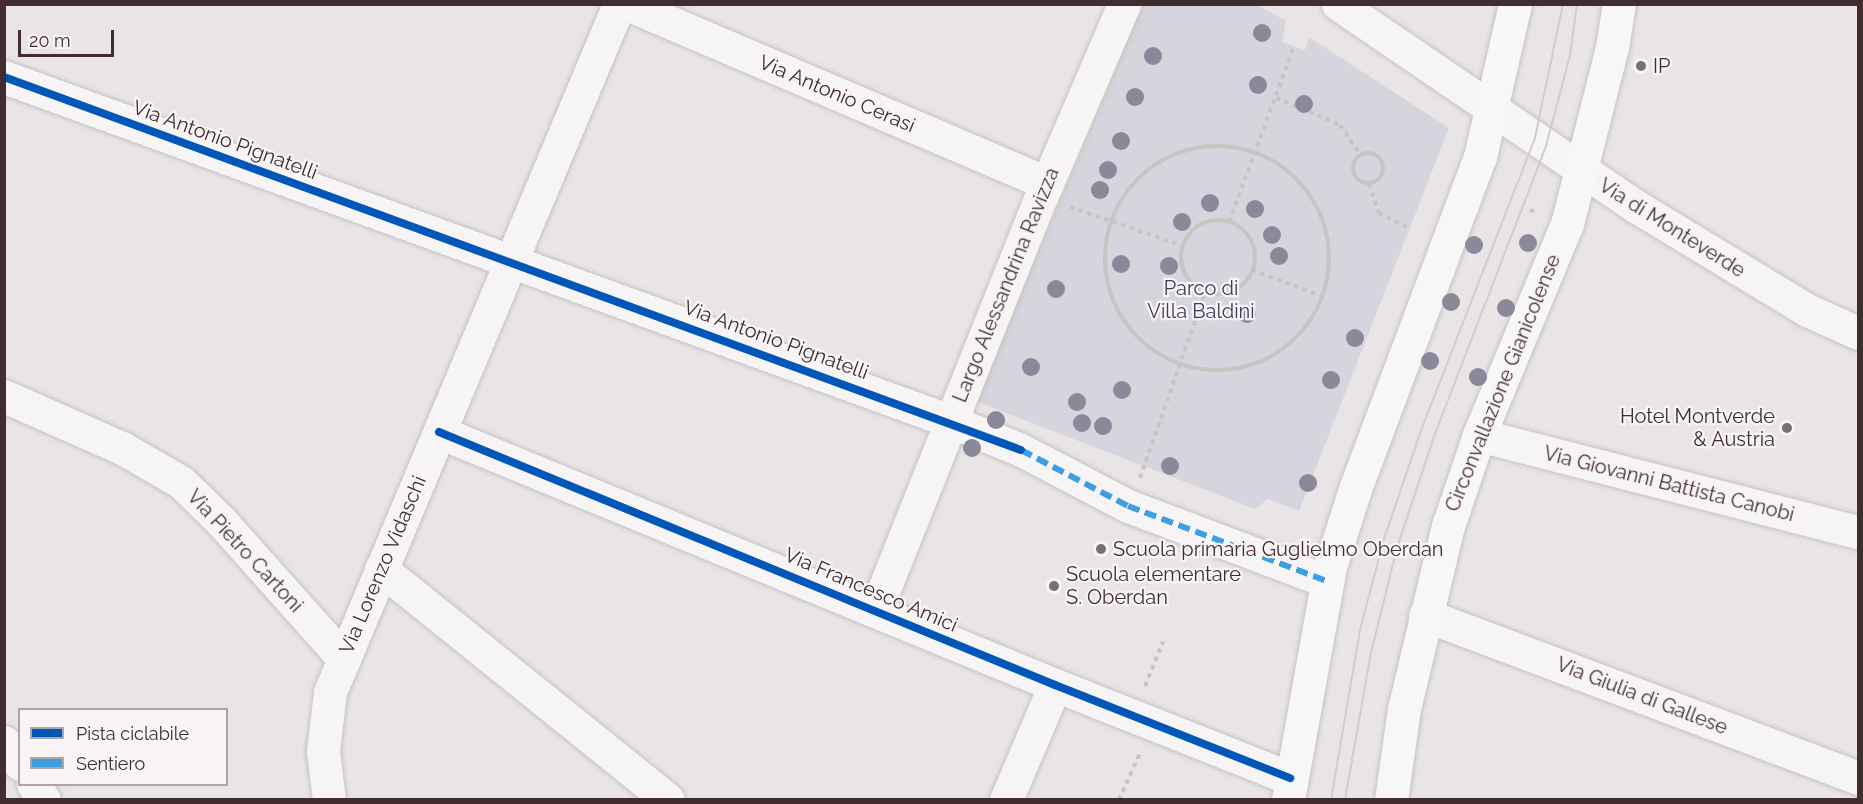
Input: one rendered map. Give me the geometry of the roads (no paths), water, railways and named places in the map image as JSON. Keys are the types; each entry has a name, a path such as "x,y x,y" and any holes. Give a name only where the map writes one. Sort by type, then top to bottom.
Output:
{"main road":[{"path":"1289,789 1327,581 1355,489 1469,187 1493,108 1515,4"},
{"name":"Circonvallazione Gianicolense","path":"1398,793 1425,615 1448,526 1479,435 1567,224 1582,171 1619,4"}],"street":[{"name":"Via Lorenzo Vidaschi","path":"329,800 323,731 330,692 619,4"},
{"name":"Via Antonio Cerasi","path":"627,4 1044,190"},
{"name":"Largo Alessandrina Ravizza","path":"1124,4 1044,190 950,421 1022,450 1128,506 1327,581"},
{"path":"1338,4 1493,108"},
{"name":"Via Antonio Pignatelli","path":"4,77 950,421"},
{"name":"Via di Monteverde","path":"1493,108 1582,171 1782,296 1858,333"},
{"name":"Via Pietro Cartoni","path":"4,396 122,448 181,482 221,521 344,659"},
{"path":"876,609 950,421"},
{"name":"Via Francesco Amici","path":"439,432 876,609 1055,685 1289,789"},
{"name":"Via Giovanni Battista Canobi","path":"1479,435 1858,532"},
{"path":"381,569 668,800"},
{"name":"Via Giulia di Gallese","path":"1425,615 1858,778"},
{"path":"1006,800 1055,685"},
{"path":"4,742 18,761"},
{"path":"34,786 44,800"}],"tram line":[{"path":"1331,800 1360,630 1384,539 1422,428 1535,138 1563,4"},
{"path":"1345,800 1371,653 1397,548 1435,434 1546,146 1570,56 1577,4"}],"place":[{"name":"IP","path":"1641,66"},
{"name":"Hotel Montverde & Austria","path":"1787,428"},
{"name":"Scuola primaria Guglielmo Oberdan","path":"1101,549"},
{"name":"Scuola elementare S. Oberdan","path":"1054,586"}],"park label":[{"name":"Parco di Villa Baldini","path":"1201,300"}]}
